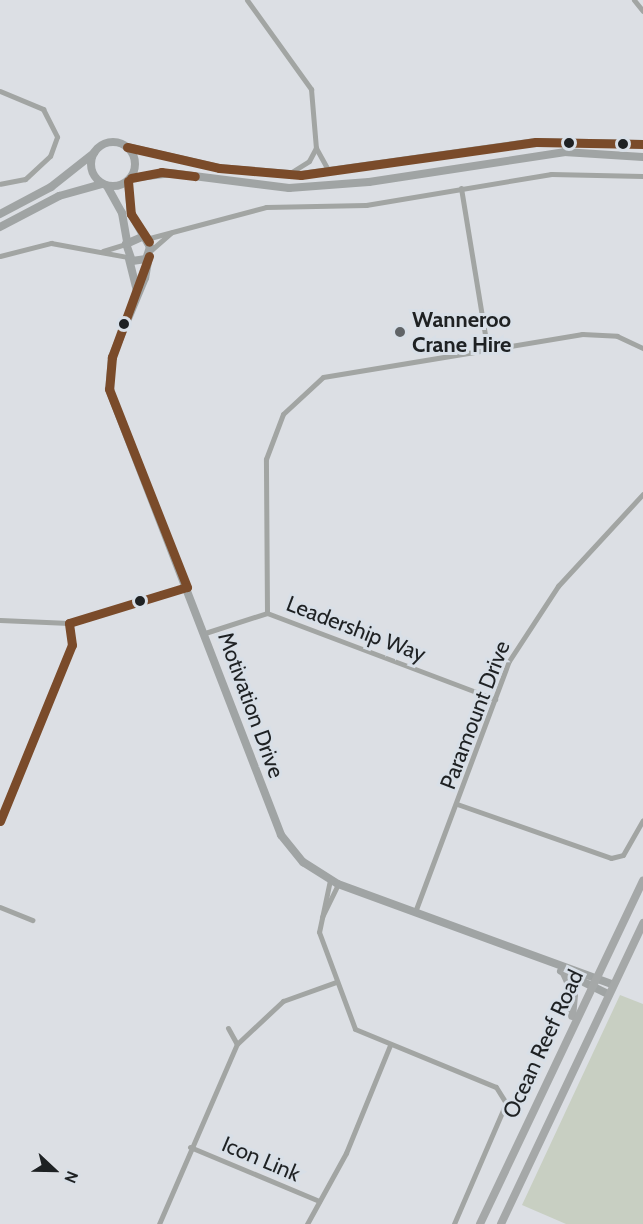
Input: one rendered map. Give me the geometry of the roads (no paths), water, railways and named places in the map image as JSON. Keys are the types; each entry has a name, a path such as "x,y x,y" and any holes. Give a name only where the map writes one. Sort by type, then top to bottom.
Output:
{"main road":[{"path":"0,214 49,189 94,152 112,142 219,168 286,174 332,173 536,142 643,144"},
{"path":"127,147 135,162 129,179 131,214 149,253 140,262 128,258"},
{"path":"94,152 91,166 122,213 127,242 144,238"},
{"path":"0,227 66,192 171,173 289,188 369,182 564,152 643,157"},
{"name":"Motivation Drive","path":"127,242 128,258 138,276 136,298"},
{"name":"Motivation Drive","path":"149,253 136,298 112,357 110,389 281,835 303,862 338,884 556,966 595,976 612,984"},
{"name":"Ocean Reef Road","path":"480,1224 567,1034 643,881"},
{"name":"Ocean Reef Road","path":"501,1224 643,922"},
{"name":"Motivation Drive","path":"556,966 564,974 591,984 608,994"},
{"path":"564,974 574,995 567,1034"}],"street":[{"path":"247,0 311,89 316,148 332,173"},
{"path":"634,0 643,11"},
{"path":"0,91 43,108 55,124 50,156 25,179 0,184"},
{"path":"286,174 302,167 316,148"},
{"path":"144,238 266,207 335,208 551,174 643,177"},
{"path":"461,188 487,346"},
{"path":"149,253 175,231"},
{"path":"98,251 127,242"},
{"path":"0,256 51,243 128,258"},
{"path":"267,613 263,481 283,414 299,394 340,372 487,346 582,334 617,336 643,348"},
{"name":"Paramount Drive","path":"415,912 495,699 538,612 643,494"},
{"path":"0,620 69,623 187,587"},
{"name":"Leadership Way","path":"205,633 267,613 495,699"},
{"path":"0,821 72,645 69,623"},
{"path":"457,804 611,858 623,855 643,820"},
{"path":"330,880 321,918 322,946 355,1029 496,1088 506,1103 454,1224"},
{"path":"321,918 338,884"},
{"path":"0,907 33,920"},
{"path":"159,1224 190,1147 237,1044 283,1001 336,982"},
{"path":"228,1028 237,1044"},
{"path":"307,1224 346,1153 390,1045"},
{"name":"Icon Link","path":"190,1147 320,1201"}],"place":[{"name":"Wanneroo Crane Hire","path":"400,332"}]}
